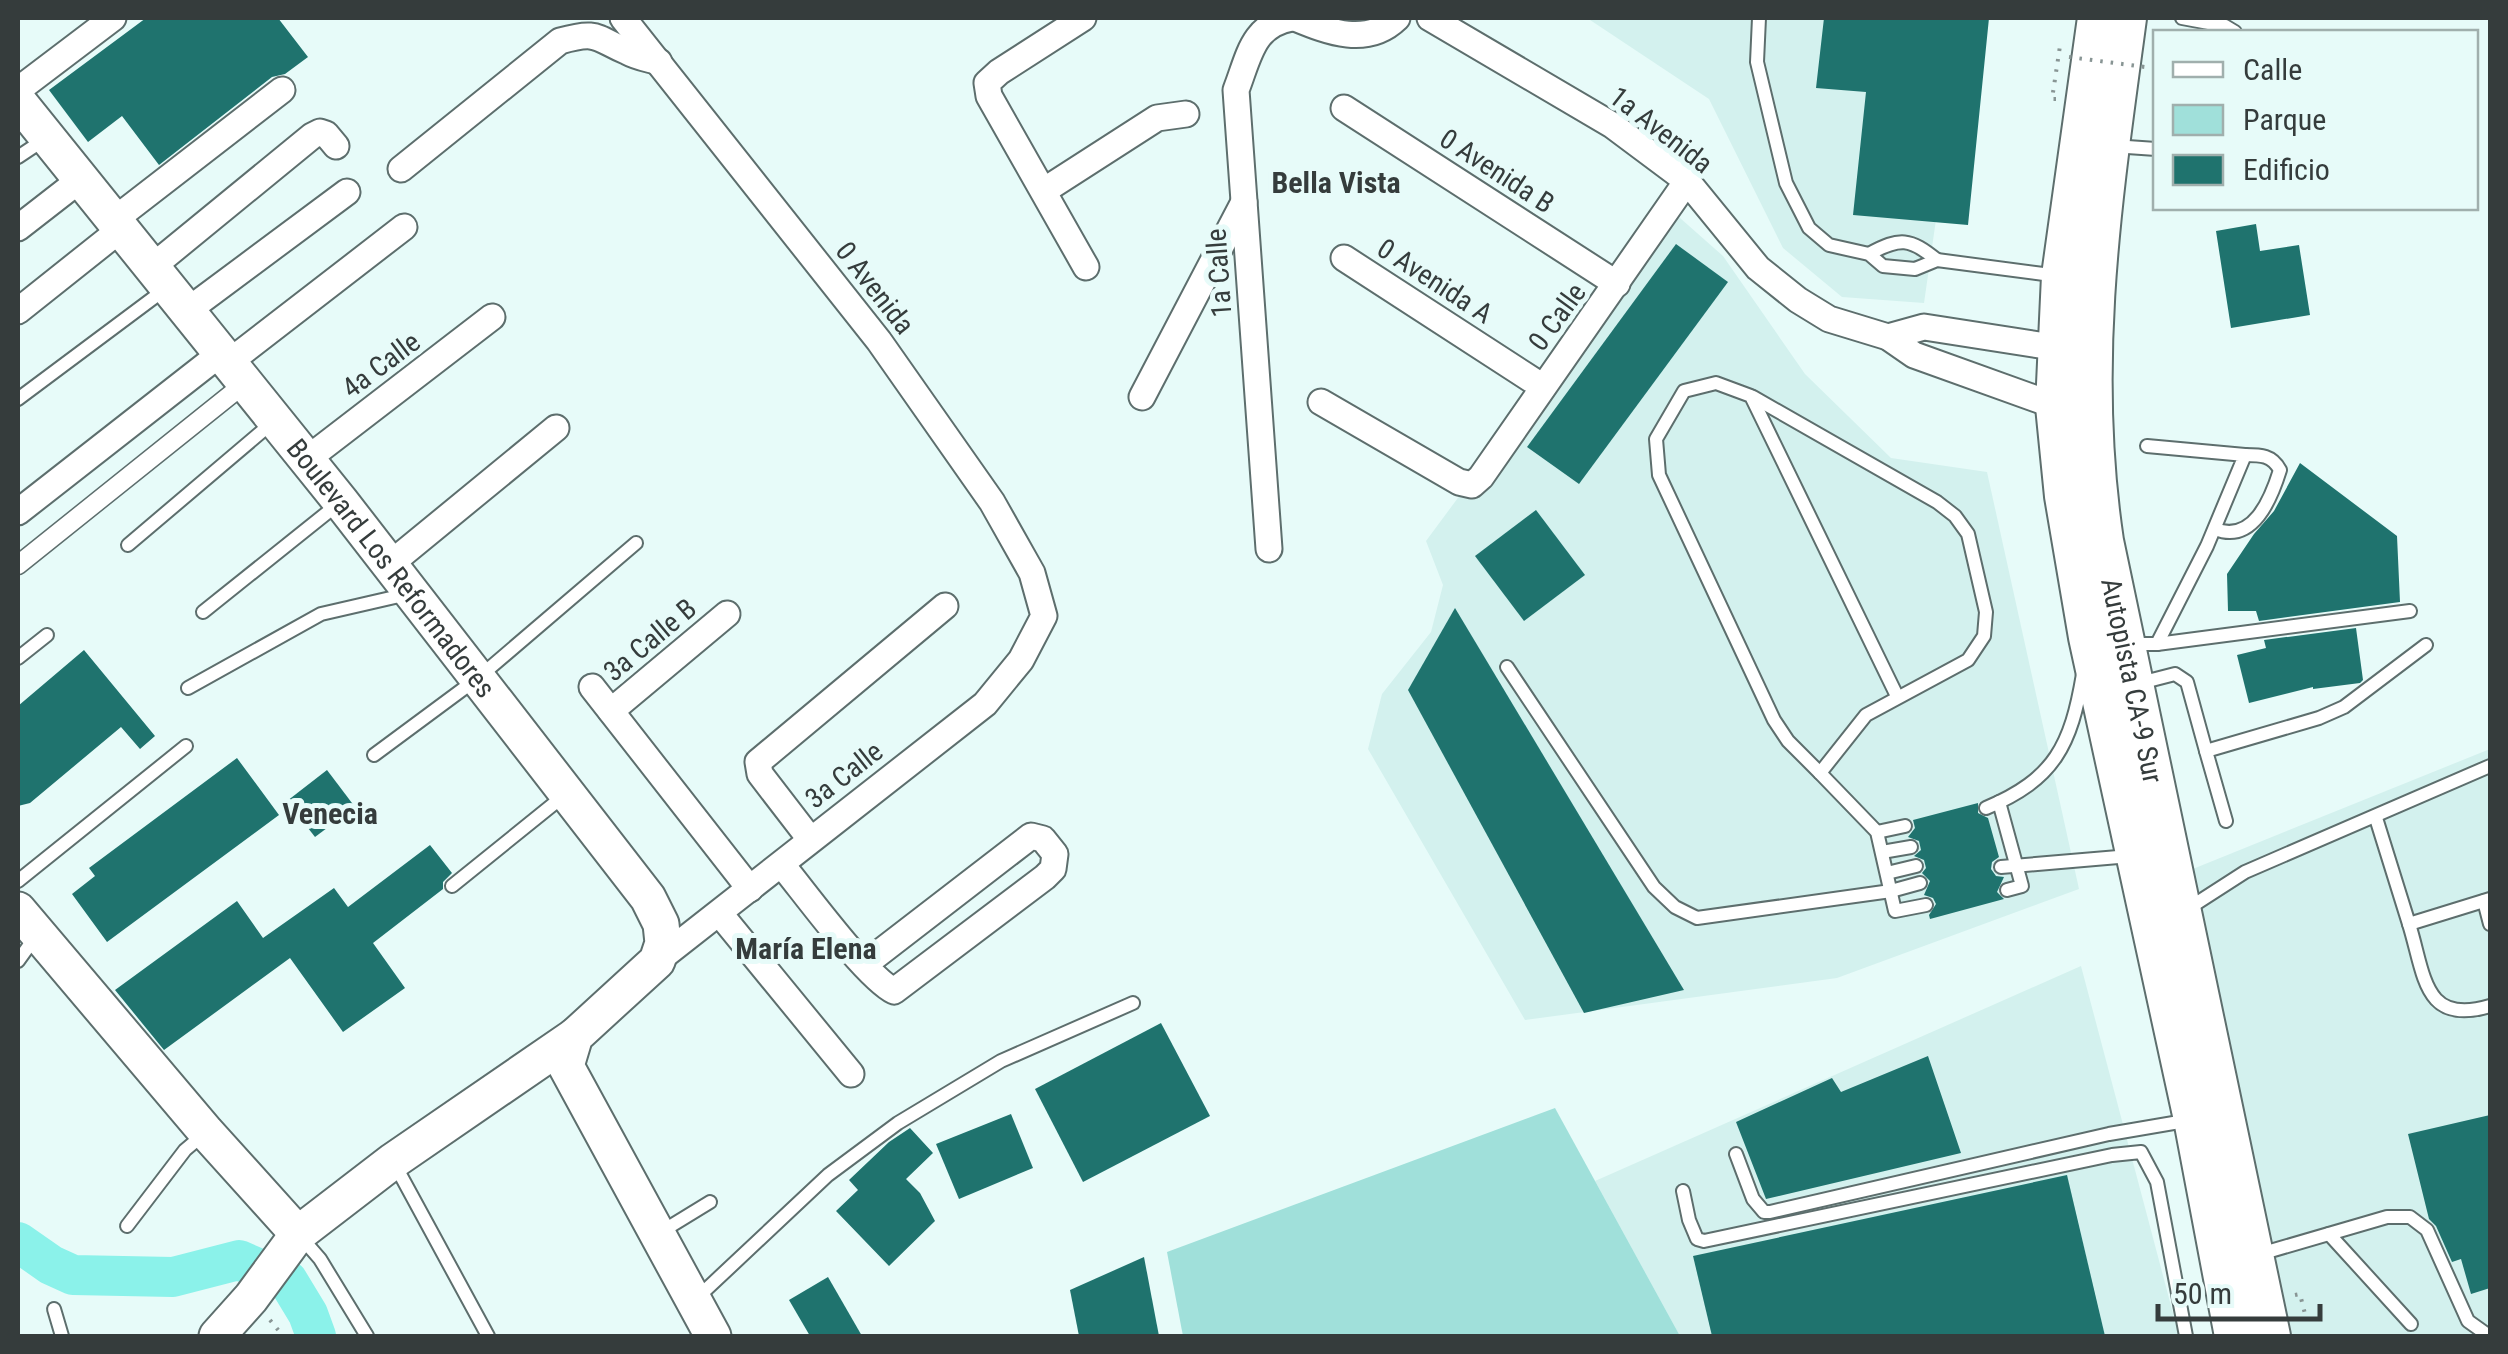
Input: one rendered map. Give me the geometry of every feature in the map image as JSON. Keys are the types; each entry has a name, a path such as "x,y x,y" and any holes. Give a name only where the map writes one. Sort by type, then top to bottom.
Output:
{"highway":[{"name":"Autopista CA-9 Sur","path":"2098,18 2062,276 2056,406 2065,496 2124,642 2137,856 2194,1119 2235,1336"},
{"name":"Autopista CA-9 Sur","path":"2126,18 2099,215 2089,355 2092,470 2124,642 2270,1336"}],"main road":[{"name":"Boulevard Los Reformadores","path":"18,102 340,502 648,898 661,924 663,943 658,961"},
{"path":"23,928 296,1238"},
{"path":"217,1336 296,1238 393,1161 575,1036 658,961"},
{"path":"575,1036 566,1066 569,1076 713,1336"},
{"path":"532,1066 569,1076"}],"street":[{"path":"18,90 113,18"},
{"name":"0 Avenida","path":"623,18 879,341 992,502 1032,573 1044,616"},
{"path":"1082,18 998,72 988,83 989,96 1086,267"},
{"name":"1a Calle","path":"1269,549 1236,90 1253,45 1274,21 1293,18 1331,33 1361,36 1397,18"},
{"name":"1a Avenida","path":"1430,18 1612,125 1687,181 1758,268 1798,300 1829,318 1888,337 1914,355 2056,406"},
{"path":"401,169 560,41 586,34 608,39 627,52 660,62"},
{"path":"18,311 282,90"},
{"name":"0 Avenida B","path":"1344,108 1617,284"},
{"path":"1045,190 1156,118 1186,114"},
{"path":"169,288 312,136 326,134 336,146"},
{"path":"18,228 81,179"},
{"name":"0 Calle","path":"1320,402 1459,482 1472,485 1687,181"},
{"path":"169,288 347,192"},
{"path":"1142,397 1244,202"},
{"path":"18,565 231,367 404,228"},
{"name":"0 Avenida A","path":"1344,258 1544,387"},
{"name":"4a Calle","path":"306,460 492,317"},
{"name":"1a Avenida","path":"1888,337 1924,327 2059,348"},
{"path":"18,512 231,367"},
{"path":"389,565 556,428"},
{"path":"810,839 760,774 758,762 945,606"},
{"name":"3a Calle B","path":"612,711 727,614"},
{"name":"3a Calle","path":"658,961 985,704 1022,660 1044,616"},
{"path":"592,688 750,890"},
{"path":"782,865 864,964 885,987 894,991 1045,877 1052,869 1055,854 1043,839 1031,836 864,964"},
{"path":"720,914 850,1074"}],"lane":[{"path":"1759,18 1757,62 1786,183 1809,228 1829,244 1869,254 1884,266 1915,269 1937,260 2062,276"},
{"path":"2182,18 2232,30"},
{"path":"18,157 47,138"},
{"path":"2108,146 2153,150"},
{"path":"1869,254 1890,242 1915,242 1937,260"},
{"path":"18,399 169,288"},
{"path":"1820,773 1866,714 1968,660 1984,636 1986,612 1968,534 1956,516 1937,502 1751,396 1716,382 1684,391 1656,439 1659,475 1782,732 1820,773 1877,832 1895,911 1926,905"},
{"path":"1751,396 1897,696"},
{"path":"128,545 275,421"},
{"path":"2147,446 2264,455 2275,461 2280,470 2272,495 2254,522 2241,531 2226,534 2215,529"},
{"path":"2007,890 2022,886 2011,844 1998,826 1992,805 2028,787 2048,770 2064,746 2075,718 2124,642 2215,529 2245,456"},
{"path":"203,612 340,502"},
{"path":"374,755 478,678 636,543"},
{"path":"188,688 322,614 410,594"},
{"path":"2124,642 2410,611"},
{"path":"18,658 47,635"},
{"path":"2206,751 2344,708 2426,644"},
{"path":"1507,666 1654,887 1675,907 1697,918 1920,884"},
{"path":"2134,685 2175,674 2187,682 2226,821"},
{"path":"18,881 186,746"},
{"path":"2183,912 2245,872 2490,766"},
{"path":"452,886 568,793"},
{"path":"2376,818 2432,996 2444,1008 2460,1013 2490,1006"},
{"path":"1877,832 1905,826"},
{"path":"1996,847 2011,844"},
{"path":"1882,852 1911,847"},
{"path":"2002,867 2137,856"},
{"path":"1887,873 1916,866"},
{"path":"2408,924 2487,900 2490,924"},
{"path":"694,1300 828,1176 898,1123 1002,1061 1133,1003"},
{"path":"1736,1154 1752,1198 1764,1212 1770,1212 2110,1134 2194,1119"},
{"path":"127,1226 186,1150 206,1132"},
{"path":"1683,1191 1692,1230 1697,1239 1704,1241 2141,1152 2157,1182 2186,1336"},
{"path":"393,1161 488,1336"},
{"path":"658,1234 710,1202"},
{"path":"2254,1256 2388,1217 2410,1217 2427,1230 2468,1320 2489,1336"},
{"path":"2329,1234 2411,1324"},
{"path":"296,1238 320,1259 367,1336"},
{"path":"54,1309 62,1336"}],"path":[{"path":"2069,57 2146,67"},
{"path":"2300,1294 2306,1318"}],"shaded area":[{"path":"1587,18 1965,18 1924,303 1842,297 1783,248 1709,99"},
{"path":"1671,210 1723,256 1805,374 1891,458 1987,472 2079,889 1837,978 1525,1020 1368,749 1382,694 1431,632 1443,585 1426,541"},
{"path":"2490,749 2490,1336 2293,1336 2173,877"},
{"path":"2081,966 2179,1336 1680,1336 1595,1181"}],"green space":[{"path":"1555,1108 1680,1336 1183,1336 1167,1252"}],"building":[{"path":"146,18 278,18 308,57 285,74 272,77 159,165 122,116 88,142 49,90"},
{"path":"1824,18 1989,18 1968,225 1853,215 1866,92 1816,88"},
{"path":"2256,224 2260,251 2299,245 2310,315 2231,328 2216,231"},
{"path":"1676,244 1728,282 1579,484 1527,447"},
{"path":"2300,463 2397,536 2400,602 2259,621 2256,611 2228,611 2227,574 2274,511"},
{"path":"1536,510 1585,575 1524,621 1475,556"},
{"path":"1455,608 1684,990 1584,1013 1408,690"},
{"path":"2356,628 2363,680 2360,683 2313,687 2249,703 2237,655 2266,648 2264,640"},
{"path":"84,650 155,736 140,749 121,727 30,803 18,806 18,706"},
{"path":"237,758 279,815 107,942 72,894 95,876 89,868"},
{"path":"327,770 355,807 315,837 287,801"},
{"path":"1978,803 1978,813 1988,818 1999,857 1992,862 1991,869 1996,876 2004,877 1997,892 2004,899 1930,919 1936,904 1924,895 1930,881 1922,873 1926,868 1924,860 1914,856 1921,850 1919,841 1908,837 1915,828 1913,820"},
{"path":"430,845 452,873 443,882 443,889 373,943 405,988 343,1032 290,958 164,1050 115,990 237,901 263,938 334,888 348,907"},
{"path":"1161,1023 1210,1116 1083,1182 1035,1089"},
{"path":"1928,1056 1961,1153 1766,1199 1736,1122 1832,1078 1841,1092"},
{"path":"1011,1114 1033,1168 959,1199 936,1144"},
{"path":"2490,1115 2490,1288 2471,1294 2461,1259 2452,1262 2429,1219 2408,1134"},
{"path":"910,1128 933,1153 906,1179 920,1193 935,1221 889,1266 836,1211 858,1190 849,1180"},
{"path":"2067,1175 2105,1336 1712,1336 1693,1256"},
{"path":"1144,1257 1159,1336 1079,1336 1070,1290"},
{"path":"828,1277 862,1336 810,1336 789,1300"}],"waterway":[{"path":"18,1242 73,1275 173,1277 239,1260 288,1281 316,1336"}],"district":[{"name":"Bella Vista","path":"1336,182"},
{"name":"Venecia","path":"330,813"},
{"name":"María Elena","path":"806,948"}]}
